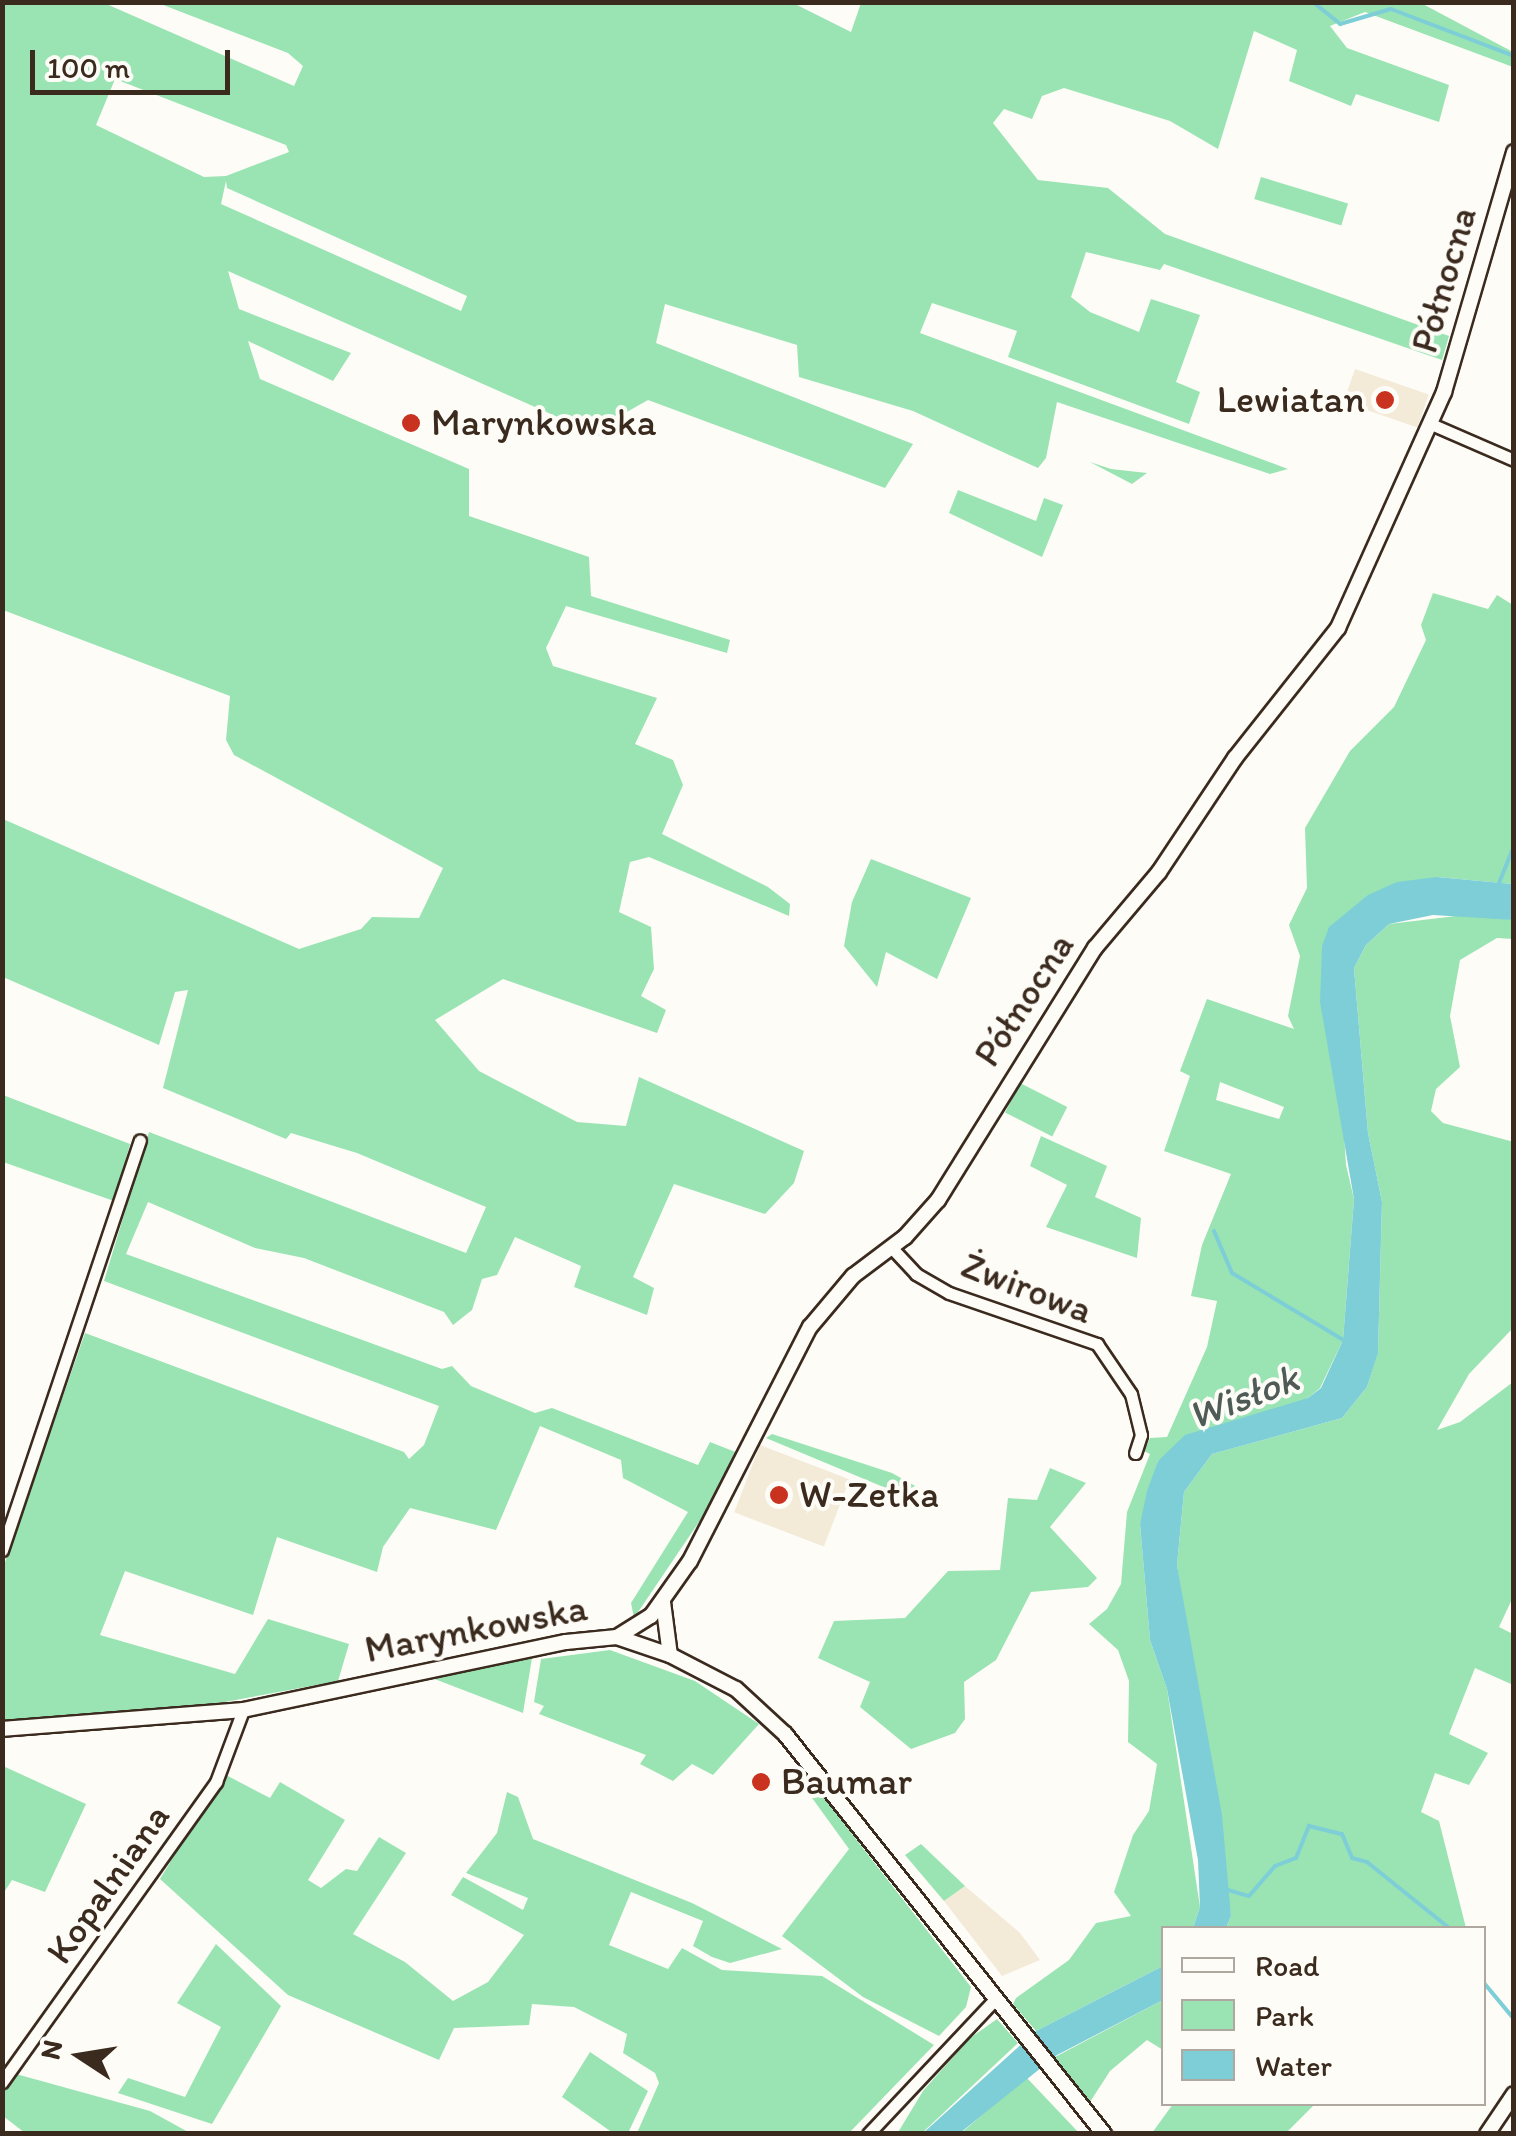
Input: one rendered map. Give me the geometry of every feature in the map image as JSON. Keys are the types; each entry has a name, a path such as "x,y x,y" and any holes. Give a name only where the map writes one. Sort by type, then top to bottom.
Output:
{"street":[{"name":"Północna","path":"617,1636 663,1602 719,1512 776,1384 810,1327 853,1276 891,1248 938,1200 1095,948 1159,872 1235,758 1338,628 1431,424 1514,152"},
{"path":"1431,424 1514,460"},
{"path":"2,1550 140,1141"},
{"name":"Żwirowa","path":"891,1248 916,1274 949,1293 1097,1344 1131,1394 1140,1435 1134,1453"},
{"path":"663,1602 670,1655"},
{"name":"Marynkowska","path":"2,1729 243,1710 476,1656 617,1636 670,1655 736,1689 785,1734 1104,2134"},
{"name":"Kopalniana","path":"2,2082 216,1782 243,1710"},
{"path":"868,2134 995,1999"},
{"path":"1488,2134 1514,2094"}],"shaded area":[{"path":"1355,369 1429,394 1417,427 1344,402"},
{"path":"760,1445 850,1479 824,1547 734,1512"},
{"path":"965,1886 1020,1933 1040,1960 1002,1976 944,1901"}],"green space":[{"path":"791,2 851,32 861,3 1419,2 1513,52 1513,67 1365,12 1330,26 1347,48 1449,85 1439,122 1356,94 1351,106 1289,81 1297,50 1254,31 1218,149 1170,121 1064,88 1042,96 1032,119 1004,109 993,123 1038,180 1108,188 1165,234 1449,336 1442,360 1164,264 1160,270 1086,252 1071,297 1090,312 1139,332 1151,299 1200,315 1176,382 1200,392 1189,424 1008,357 1017,331 932,303 920,333 1288,469 1270,474 1057,402 1046,458 1038,468 913,411 799,377 797,345 665,304 656,343 913,444 885,488 648,400 618,417 607,439 228,271 239,309 351,353 333,381 248,341 260,379 469,469 469,516 589,557 591,596 730,640 727,653 566,606 546,648 553,666 657,698 635,744 673,760 683,785 662,834 768,887 790,904 789,916 649,857 630,862 619,912 651,927 654,969 641,996 666,1010 657,1033 503,979 435,1020 479,1071 577,1122 626,1126 639,1077 804,1151 794,1183 765,1214 674,1184 633,1277 654,1288 647,1315 574,1287 581,1266 515,1237 497,1275 482,1279 472,1310 453,1325 444,1312 304,1258 255,1248 148,1202 126,1254 442,1369 452,1366 471,1386 535,1413 552,1408 698,1465 710,1442 738,1453 726,1482 634,1618 631,1603 688,1512 623,1478 621,1460 540,1426 496,1530 410,1508 383,1547 377,1572 277,1537 253,1615 125,1571 100,1635 235,1674 268,1619 349,1644 338,1681 170,1712 3,1721 3,1568 85,1333 404,1452 409,1459 424,1445 439,1406 104,1281 149,1132 466,1253 486,1207 357,1153 291,1133 286,1139 163,1088 188,990 175,992 159,1045 3,977 3,819 299,949 361,929 372,917 419,918 443,868 234,755 226,740 230,696 3,610 3,3 104,3 294,86 303,66 288,53 158,3","holes":["115,79 286,145 289,152 226,176 204,177 96,125","226,181 227,188 467,296 461,311 221,204"]},
{"path":"1261,177 1348,204 1341,226 1254,199"},
{"path":"1090,462 1111,469 1147,473 1132,484"},
{"path":"958,490 1036,521 1044,498 1063,505 1042,557 949,513"},
{"path":"1433,593 1488,609 1497,595 1513,605 1513,884 1437,877 1330,927 1346,1165 1354,1199 1343,1340 1320,1388 1308,1398 1158,1461 1140,1524 1150,1640 1167,1689 1200,1907 1194,1926 1161,1926 1161,1967 1036,2031 1013,2004 1016,1998 1069,1960 1096,1923 1131,1916 1114,1892 1133,1835 1149,1811 1157,1764 1128,1742 1129,1681 1118,1650 1089,1624 1107,1609 1121,1584 1127,1512 1150,1454 1144,1451 1150,1438 1167,1437 1207,1347 1217,1301 1191,1296 1202,1245 1231,1174 1164,1151 1190,1076 1180,1071 1207,999 1294,1029 1288,1016 1300,956 1289,925 1307,888 1305,828 1350,751 1394,707 1426,640 1421,625","holes":["1220,1082 1284,1107 1279,1119 1216,1100"]},
{"path":"871,859 971,898 937,979 886,952 877,987 844,946 852,902"},
{"path":"1473,914 1513,920 1513,939 1497,938 1460,960 1450,1016 1460,1067 1436,1089 1431,1111 1443,1123 1514,1142 1513,1328 1469,1374 1437,1430 1460,1422 1513,1382 1513,1597 1499,1627 1513,1634 1513,1679 1511,1684 1475,1668 1449,1734 1488,1753 1469,1785 1435,1773 1421,1812 1439,1821 1465,1926 1227,1926 1231,1916 1177,1565 1184,1492 1212,1454 1342,1418 1367,1387 1378,1352 1382,1202 1368,1133 1354,968 1366,945 1389,924"},
{"path":"1020,1083 1067,1107 1052,1136 1005,1112"},
{"path":"3,1095 130,1144 114,1201 3,1162"},
{"path":"1041,1136 1107,1166 1095,1197 1141,1218 1137,1258 1046,1227 1067,1185 1030,1166"},
{"path":"772,1434 892,1473 917,1487 912,1499 766,1438"},
{"path":"1050,1468 1086,1483 1050,1527 1097,1578 1088,1587 1031,1592 996,1660 964,1682 965,1719 955,1733 911,1749 860,1707 870,1682 818,1658 834,1621 905,1618 948,1571 1000,1570 1008,1498 1037,1500"},
{"path":"610,1650 695,1681 759,1724 713,1775 692,1764 673,1781 640,1764 646,1755 539,1714 544,1706 534,1702 541,1659"},
{"path":"532,1658 523,1713 432,1678 503,1664"},
{"path":"3,1766 86,1804 45,1892 12,1880 3,1894"},
{"path":"224,1774 270,1798 280,1782 345,1820 308,1880 321,1888 346,1869 357,1871 379,1837 406,1853 353,1934 405,1962 453,2001 488,1982 524,1935 451,1895 463,1877 523,1910 528,1898 466,1873 497,1833 507,1792 518,1797 533,1839 692,1903 782,1949 730,1963 712,1957 693,1946 703,1921 631,1892 609,1945 668,1969 682,1948 722,1970 822,1976 934,2045 849,2133 637,2133 659,2083 655,2073 623,2053 627,2034 574,2007 532,2004 529,2025 454,2028 439,2060 288,1995 160,1879"},
{"path":"813,1784 971,1987 966,2007 939,2036 863,1997 782,1936 849,1849 807,1791"},
{"path":"921,1844 965,1886 944,1901 905,1855"},
{"path":"216,1944 281,2006 212,2124 118,2093 128,2078 185,2097 221,2027 177,2003"},
{"path":"1161,2001 1161,2049 1147,2040 1110,2071 1090,2102 1055,2057"},
{"path":"997,2019 1018,2043 922,2133 897,2134 923,2091 969,2039"},
{"path":"590,2052 648,2091 628,2133 613,2133 562,2097"},
{"path":"16,2074 150,2111 190,2133 25,2133 3,2116 3,2093"},
{"path":"1026,2077 1080,2134 960,2134"},
{"path":"1172,2106 1313,2106 1286,2133 1152,2133"}],"water":[{"path":"1437,877 1513,884 1513,920 1433,915 1389,924 1366,945 1354,968 1368,1133 1382,1202 1378,1353 1367,1387 1342,1418 1212,1454 1184,1492 1177,1565 1222,1815 1231,1916 1227,1926 1194,1926 1200,1907 1198,1860 1167,1689 1150,1640 1140,1524 1158,1461 1185,1435 1308,1398 1321,1388 1343,1340 1354,1199 1320,1002 1322,946 1329,927 1368,895 1397,882"},
{"path":"1161,1967 1161,2001 1057,2055 960,2133 922,2134 1036,2031"}],"waterway":[{"path":"1313,2 1340,24 1391,9 1514,56"},
{"path":"1499,883 1514,846"},
{"path":"1214,1231 1232,1273 1345,1341"},
{"path":"1228,1890 1249,1896 1275,1866 1296,1858 1309,1826 1342,1834 1352,1858 1367,1862 1447,1926"},
{"path":"1486,1985 1514,2019"}],"place":[{"name":"Lewiatan","path":"1385,400"},
{"name":"Marynkowska","path":"411,423"},
{"name":"W-Zetka","path":"779,1495"},
{"name":"Baumar","path":"761,1782"}],"water label":[{"name":"Wisłok","path":"1243,1396"}]}
